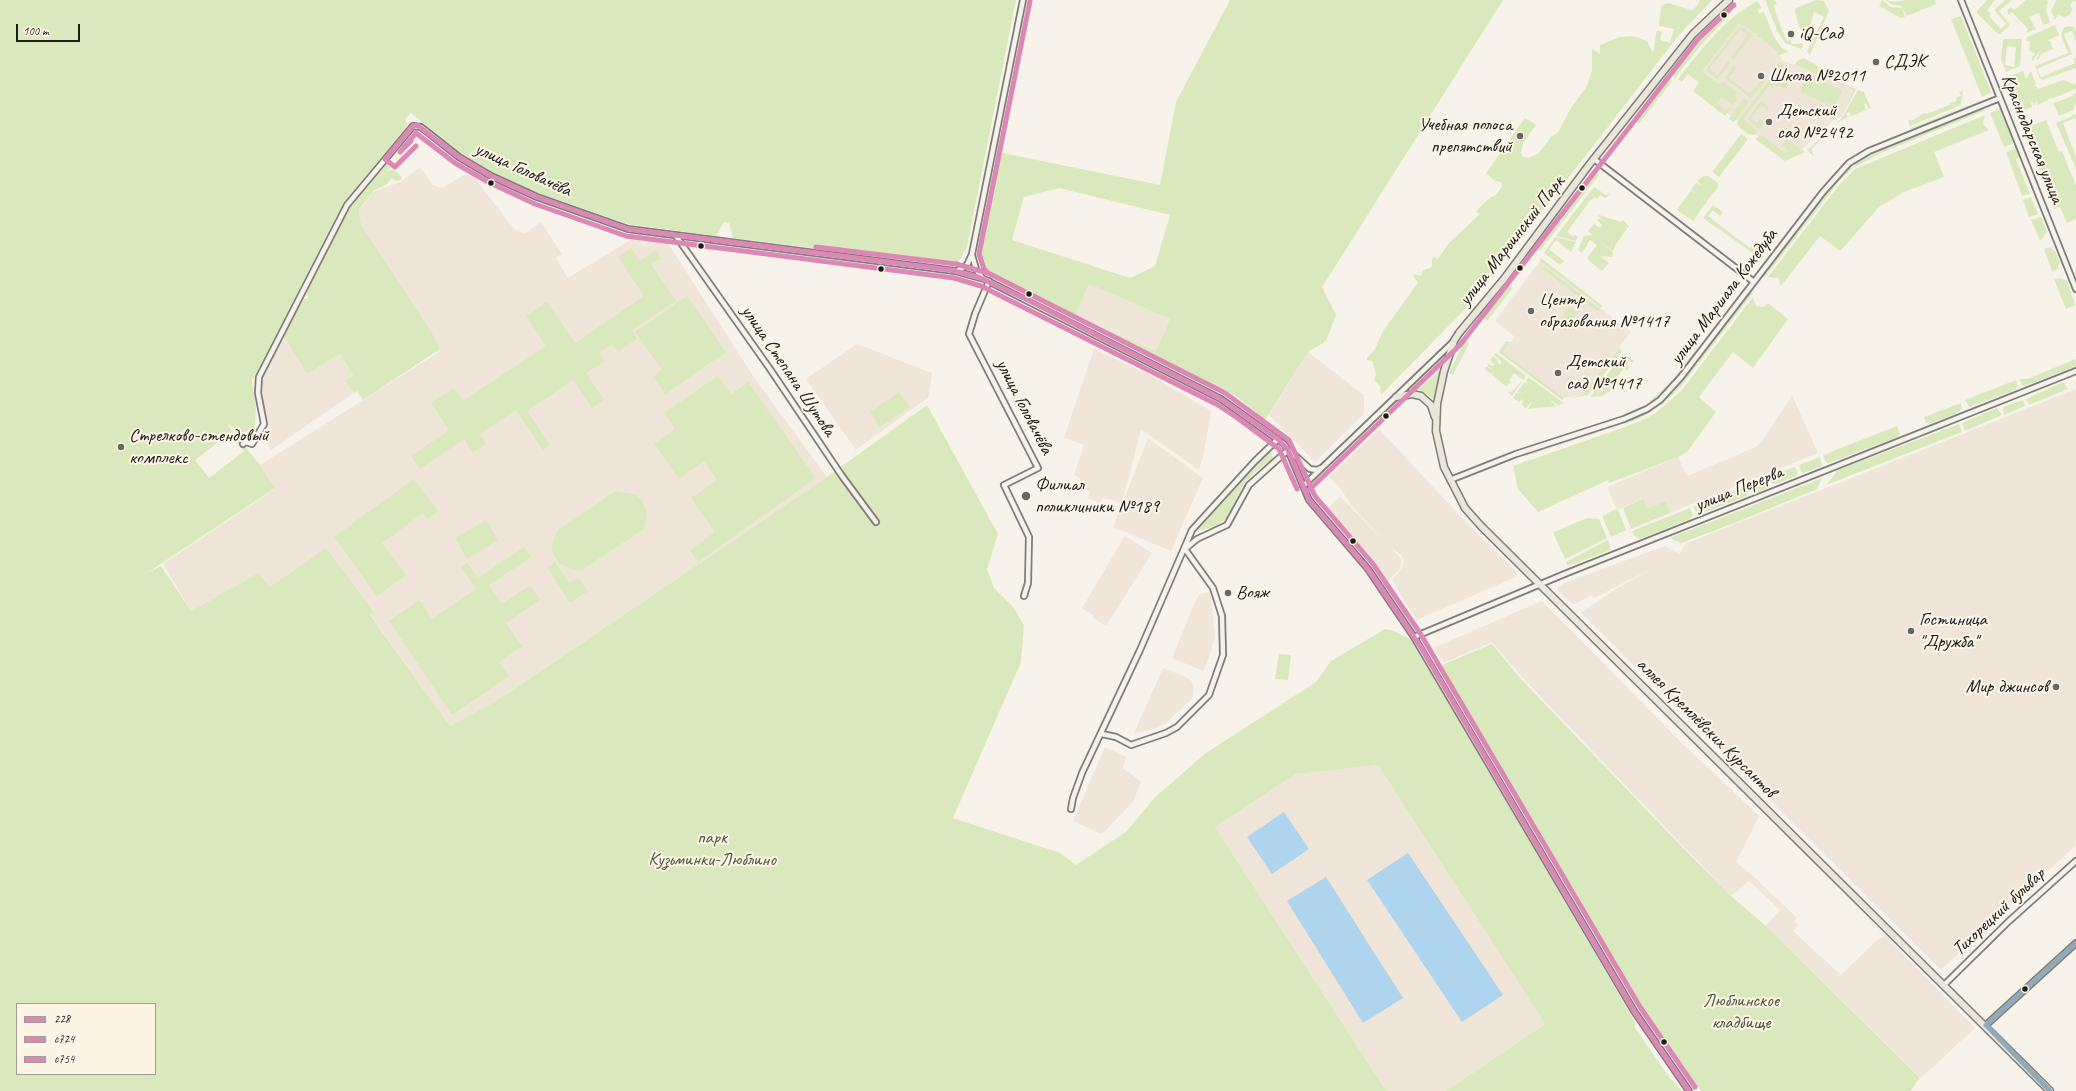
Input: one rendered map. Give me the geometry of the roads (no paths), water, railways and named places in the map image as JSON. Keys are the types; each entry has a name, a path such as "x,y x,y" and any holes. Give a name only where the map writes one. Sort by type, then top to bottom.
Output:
{"main road":[{"name":"улица Марьинский Парк","path":"1454,341 1692,34 1729,0"},
{"name":"аллея Кремлёвских Курсантов","path":"1454,341 1442,378 1437,404 1436,423 1439,449 1444,467 1465,508 1986,1025 2050,1091"},
{"path":"1396,397 1412,394 1421,396 1431,405 1436,423"}],"street":[{"path":"972,254 975,268 974,274 969,275 964,269 972,254 1023,0"},
{"name":"Краснодарская улица","path":"1961,0 2076,290"},
{"name":"улица Маршала Кожедуба","path":"1450,480 1516,454 1624,419 1652,406 1669,392 1823,192 1849,163 1869,151 2000,98"},
{"name":"улица Головачёва","path":"243,444 246,442 252,444 264,424 258,394 259,377 348,205 413,126 421,127 459,157 491,176 537,197 628,229 956,271 986,280 969,334 1038,468 1004,485 1029,537 1028,583 1024,596"},
{"path":"1594,159 1754,282"},
{"name":"улица Степана Шутова","path":"676,236 770,369 842,476 876,522"},
{"path":"956,271 966,265 971,264 986,280 1221,399 1278,439 1310,469 1316,470 1323,468"},
{"name":"улица Марьинский Парк","path":"1303,486 1454,341"},
{"name":"улица Перерва","path":"1414,637 1540,584 2076,372"},
{"path":"1071,809 1073,798 1082,773 1102,734 1185,549 1192,530 1255,461 1278,439"},
{"path":"1288,450 1309,500 1377,581 1414,637 1622,992 1657,1048 1689,1091"},
{"path":"1185,549 1197,539 1227,525 1249,485 1288,450"},
{"path":"1102,734 1116,737 1131,745 1166,733 1177,727 1209,695 1223,655 1222,616 1213,588 1185,549"},
{"name":"Тихорецкий бульвар","path":"1944,985 2008,922 2076,861"},
{"path":"1986,1025 2076,943"}],"water":[{"path":"1284,812 1309,849 1272,874 1247,837"},
{"path":"1408,853 1503,995 1462,1022 1367,880"},
{"path":"1326,877 1403,998 1363,1023 1287,901"}],"place":[{"name":"iQ-Сад","path":"1791,34"},
{"name":"СДЭК","path":"1876,62"},
{"name":"Школа №2011","path":"1761,76"},
{"name":"Детский сад №2492","path":"1769,122"},
{"name":"Учебная полоса препятствий","path":"1520,136"},
{"name":"Центр образования №1417","path":"1531,311"},
{"name":"Детский сад №1417","path":"1558,373"},
{"name":"Стрелково-стендовый комплекс","path":"121,447"},
{"name":"Филиал поликлиники №189","path":"1026,496"},
{"name":"Вояж","path":"1228,593"},
{"name":"Гостиница \"Дружба\"","path":"1911,631"},
{"name":"Мир джинсов","path":"2056,687"}],"park label":[{"name":"парк Кузьминки-Люблино","path":"712,849"},
{"name":"Люблинское кладбище","path":"1741,1012"}]}
